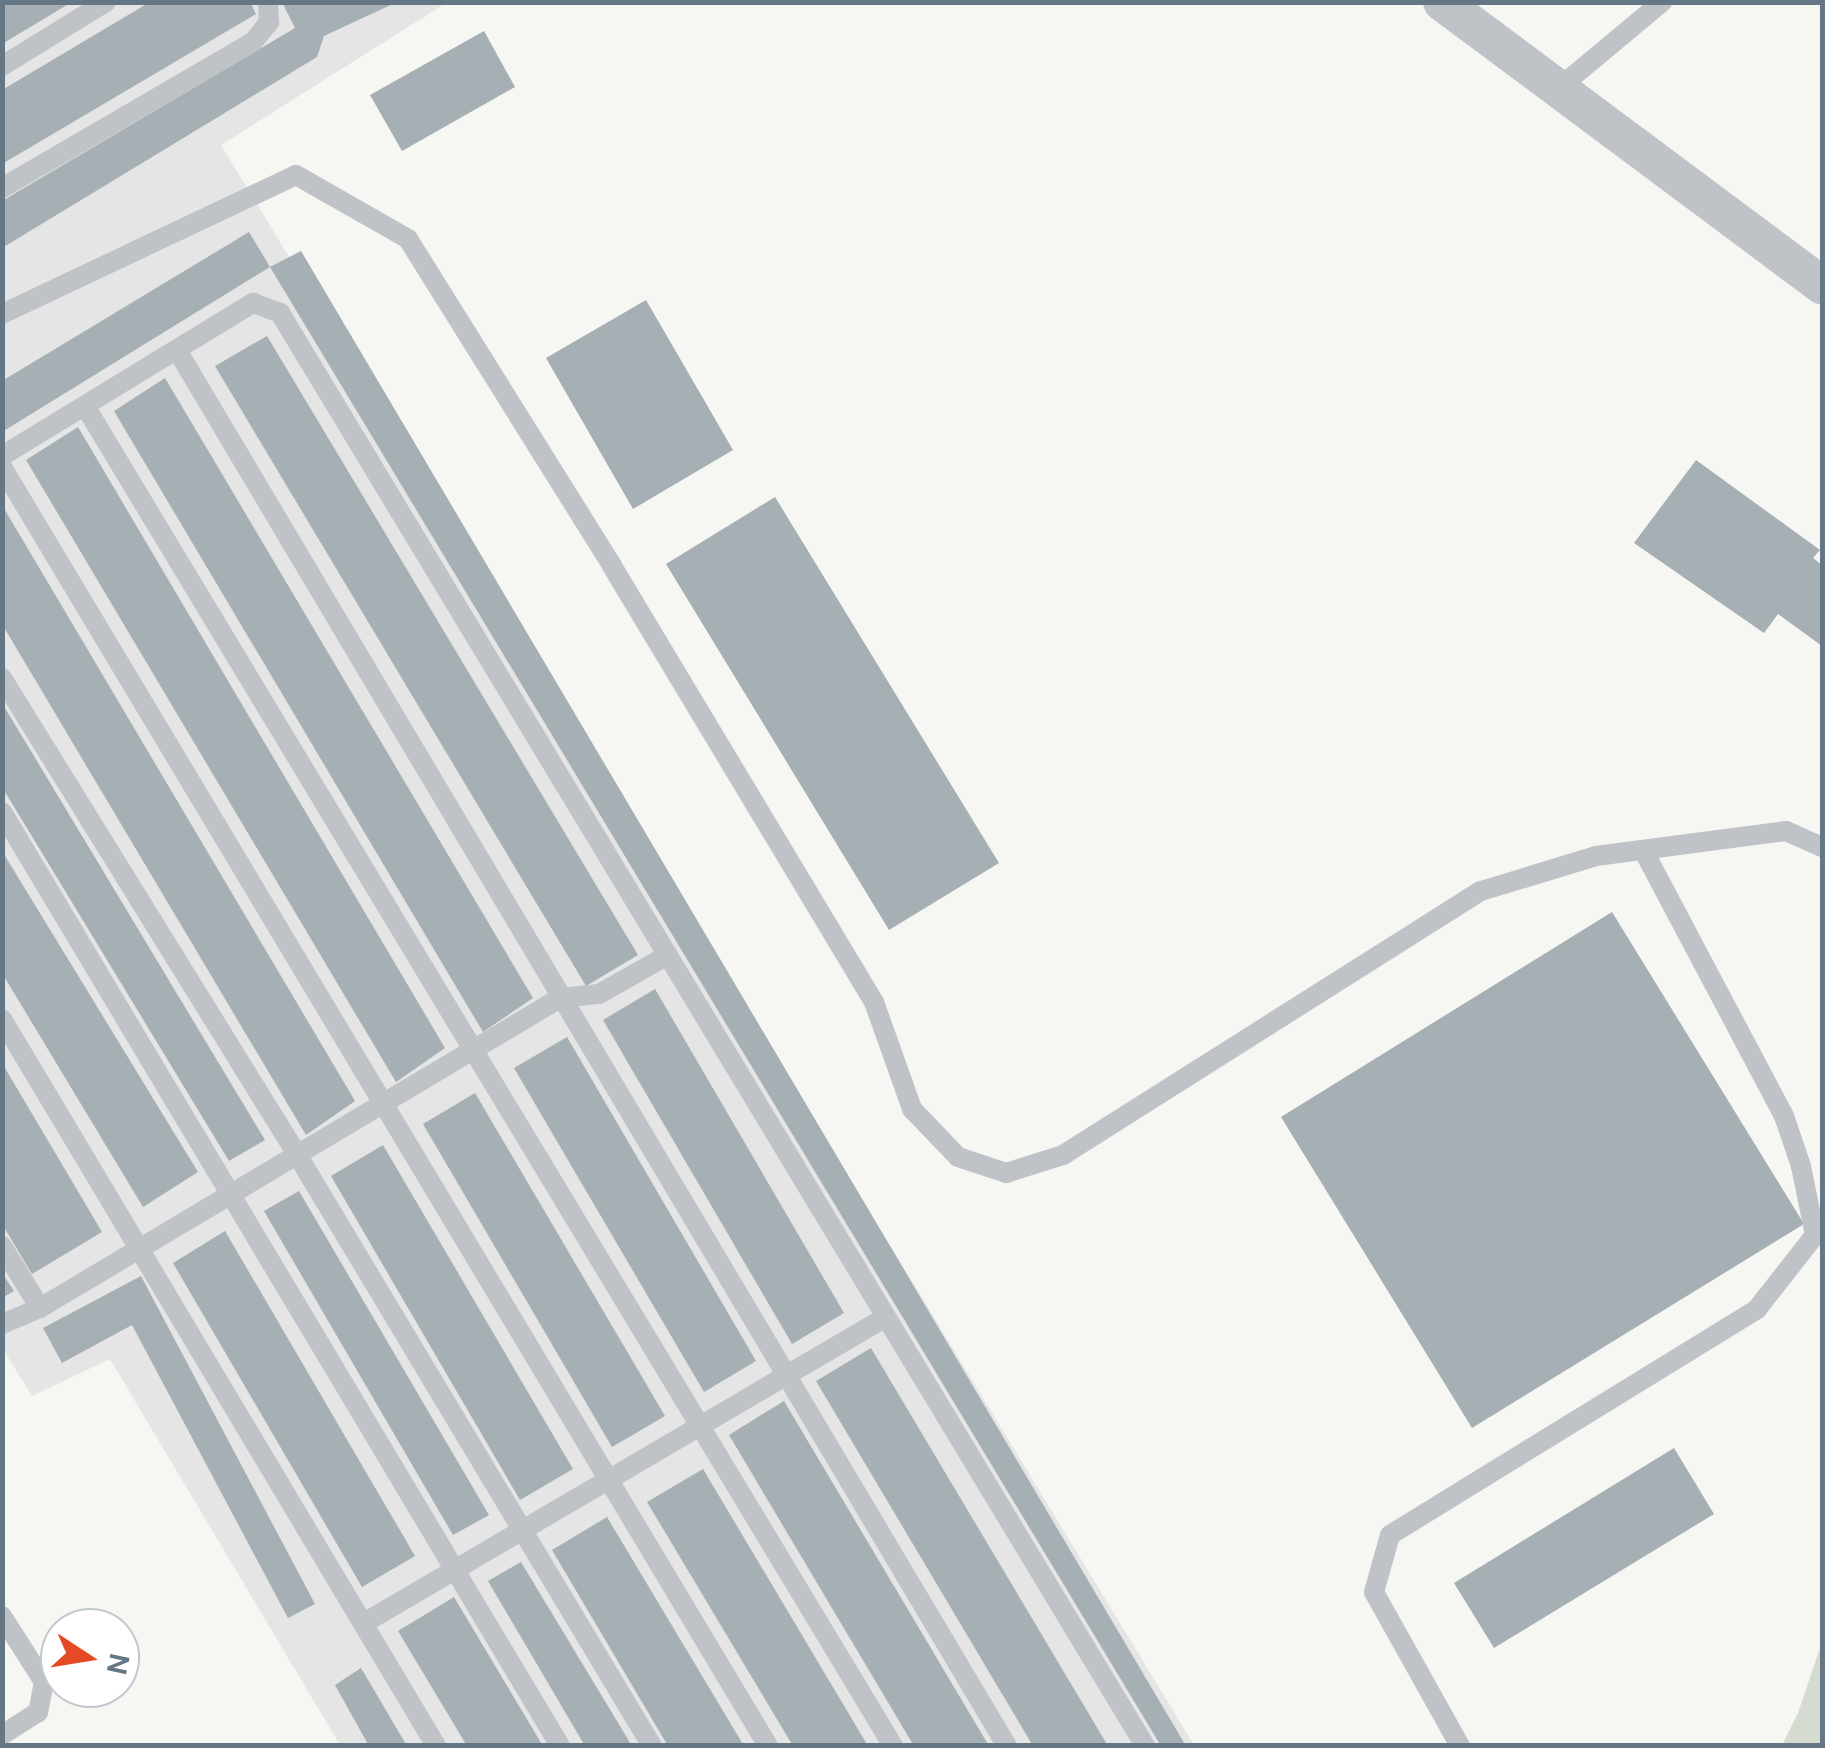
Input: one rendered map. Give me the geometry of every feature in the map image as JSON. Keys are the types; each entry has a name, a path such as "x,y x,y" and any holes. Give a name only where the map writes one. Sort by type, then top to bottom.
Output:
{"street":[{"path":"1442,2 1822,285"}],"lane":[{"path":"2,66 106,2"},
{"path":"2,188 253,42 269,22 268,2"},
{"path":"1560,87 1662,2"},
{"path":"2,314 296,175 408,239 622,582 874,1002 912,1109 958,1157 1006,1173 1063,1155 1481,891 1596,856 1786,831 1822,847"},
{"path":"2,456 254,303 280,313 1144,1746"},
{"path":"177,350 1007,1746"},
{"path":"85,406 894,1746"},
{"path":"2,467 386,1102 768,1746"},
{"path":"2,678 298,1156 652,1746"},
{"path":"2,812 560,1746"},
{"path":"1460,1746 1374,1592 1390,1536 1757,1308 1815,1235 1802,1166 1784,1116 1643,850"},
{"path":"2,1324 40,1308 143,1249 560,998 599,994 668,955"},
{"path":"2,1020 143,1249 436,1746"},
{"path":"2,1246 40,1308"},
{"path":"364,1623 886,1317"},
{"path":"2,1616 44,1682 38,1712 2,1736"}],"shaded area":[{"path":"3,3 446,3 221,145 1194,1745 340,1745 110,1359 32,1396 3,1349"},
{"path":"1822,1642 1822,1745 1782,1745 1798,1713"}],"building":[{"path":"2,2 72,2 2,44"},
{"path":"150,2 250,2 256,14 2,164 2,90"},
{"path":"282,2 397,2 324,36 317,57 2,248 2,201 295,28"},
{"path":"484,31 515,87 402,151 370,95"},
{"path":"249,232 270,267 2,432 2,381"},
{"path":"301,251 1186,1746 1161,1746 270,267"},
{"path":"646,300 733,450 633,509 546,358"},
{"path":"267,336 638,955 586,986 215,366"},
{"path":"165,378 533,998 483,1032 114,411"},
{"path":"78,427 445,1048 396,1082 26,460"},
{"path":"1696,460 1820,550 1813,558 1822,565 1822,646 1778,614 1764,633 1634,543"},
{"path":"775,497 999,863 889,930 666,564"},
{"path":"2,505 355,1101 306,1135 2,624"},
{"path":"2,703 265,1140 229,1161 2,787"},
{"path":"2,851 198,1172 143,1207 2,973"},
{"path":"1612,912 1804,1224 1472,1428 1281,1117"},
{"path":"655,989 844,1313 792,1344 603,1020"},
{"path":"567,1037 756,1361 704,1392 514,1068"},
{"path":"2,1063 102,1232 32,1274 2,1224"},
{"path":"475,1093 665,1416 612,1447 423,1124"},
{"path":"383,1145 573,1469 520,1500 331,1176"},
{"path":"299,1191 489,1515 453,1535 264,1211"},
{"path":"225,1231 415,1556 362,1587 173,1263"},
{"path":"2,1273 14,1291 2,1298"},
{"path":"141,1276 315,1604 288,1618 132,1325 62,1363 43,1328"},
{"path":"871,1348 1108,1746 1033,1746 816,1381"},
{"path":"784,1401 989,1746 914,1746 729,1435"},
{"path":"1674,1448 1714,1514 1494,1648 1454,1583"},
{"path":"703,1469 868,1746 793,1746 647,1502"},
{"path":"607,1517 744,1746 668,1746 552,1550"},
{"path":"521,1562 632,1746 585,1746 488,1581"},
{"path":"454,1597 543,1746 467,1746 398,1631"},
{"path":"361,1668 407,1746 369,1746 335,1685"}]}
